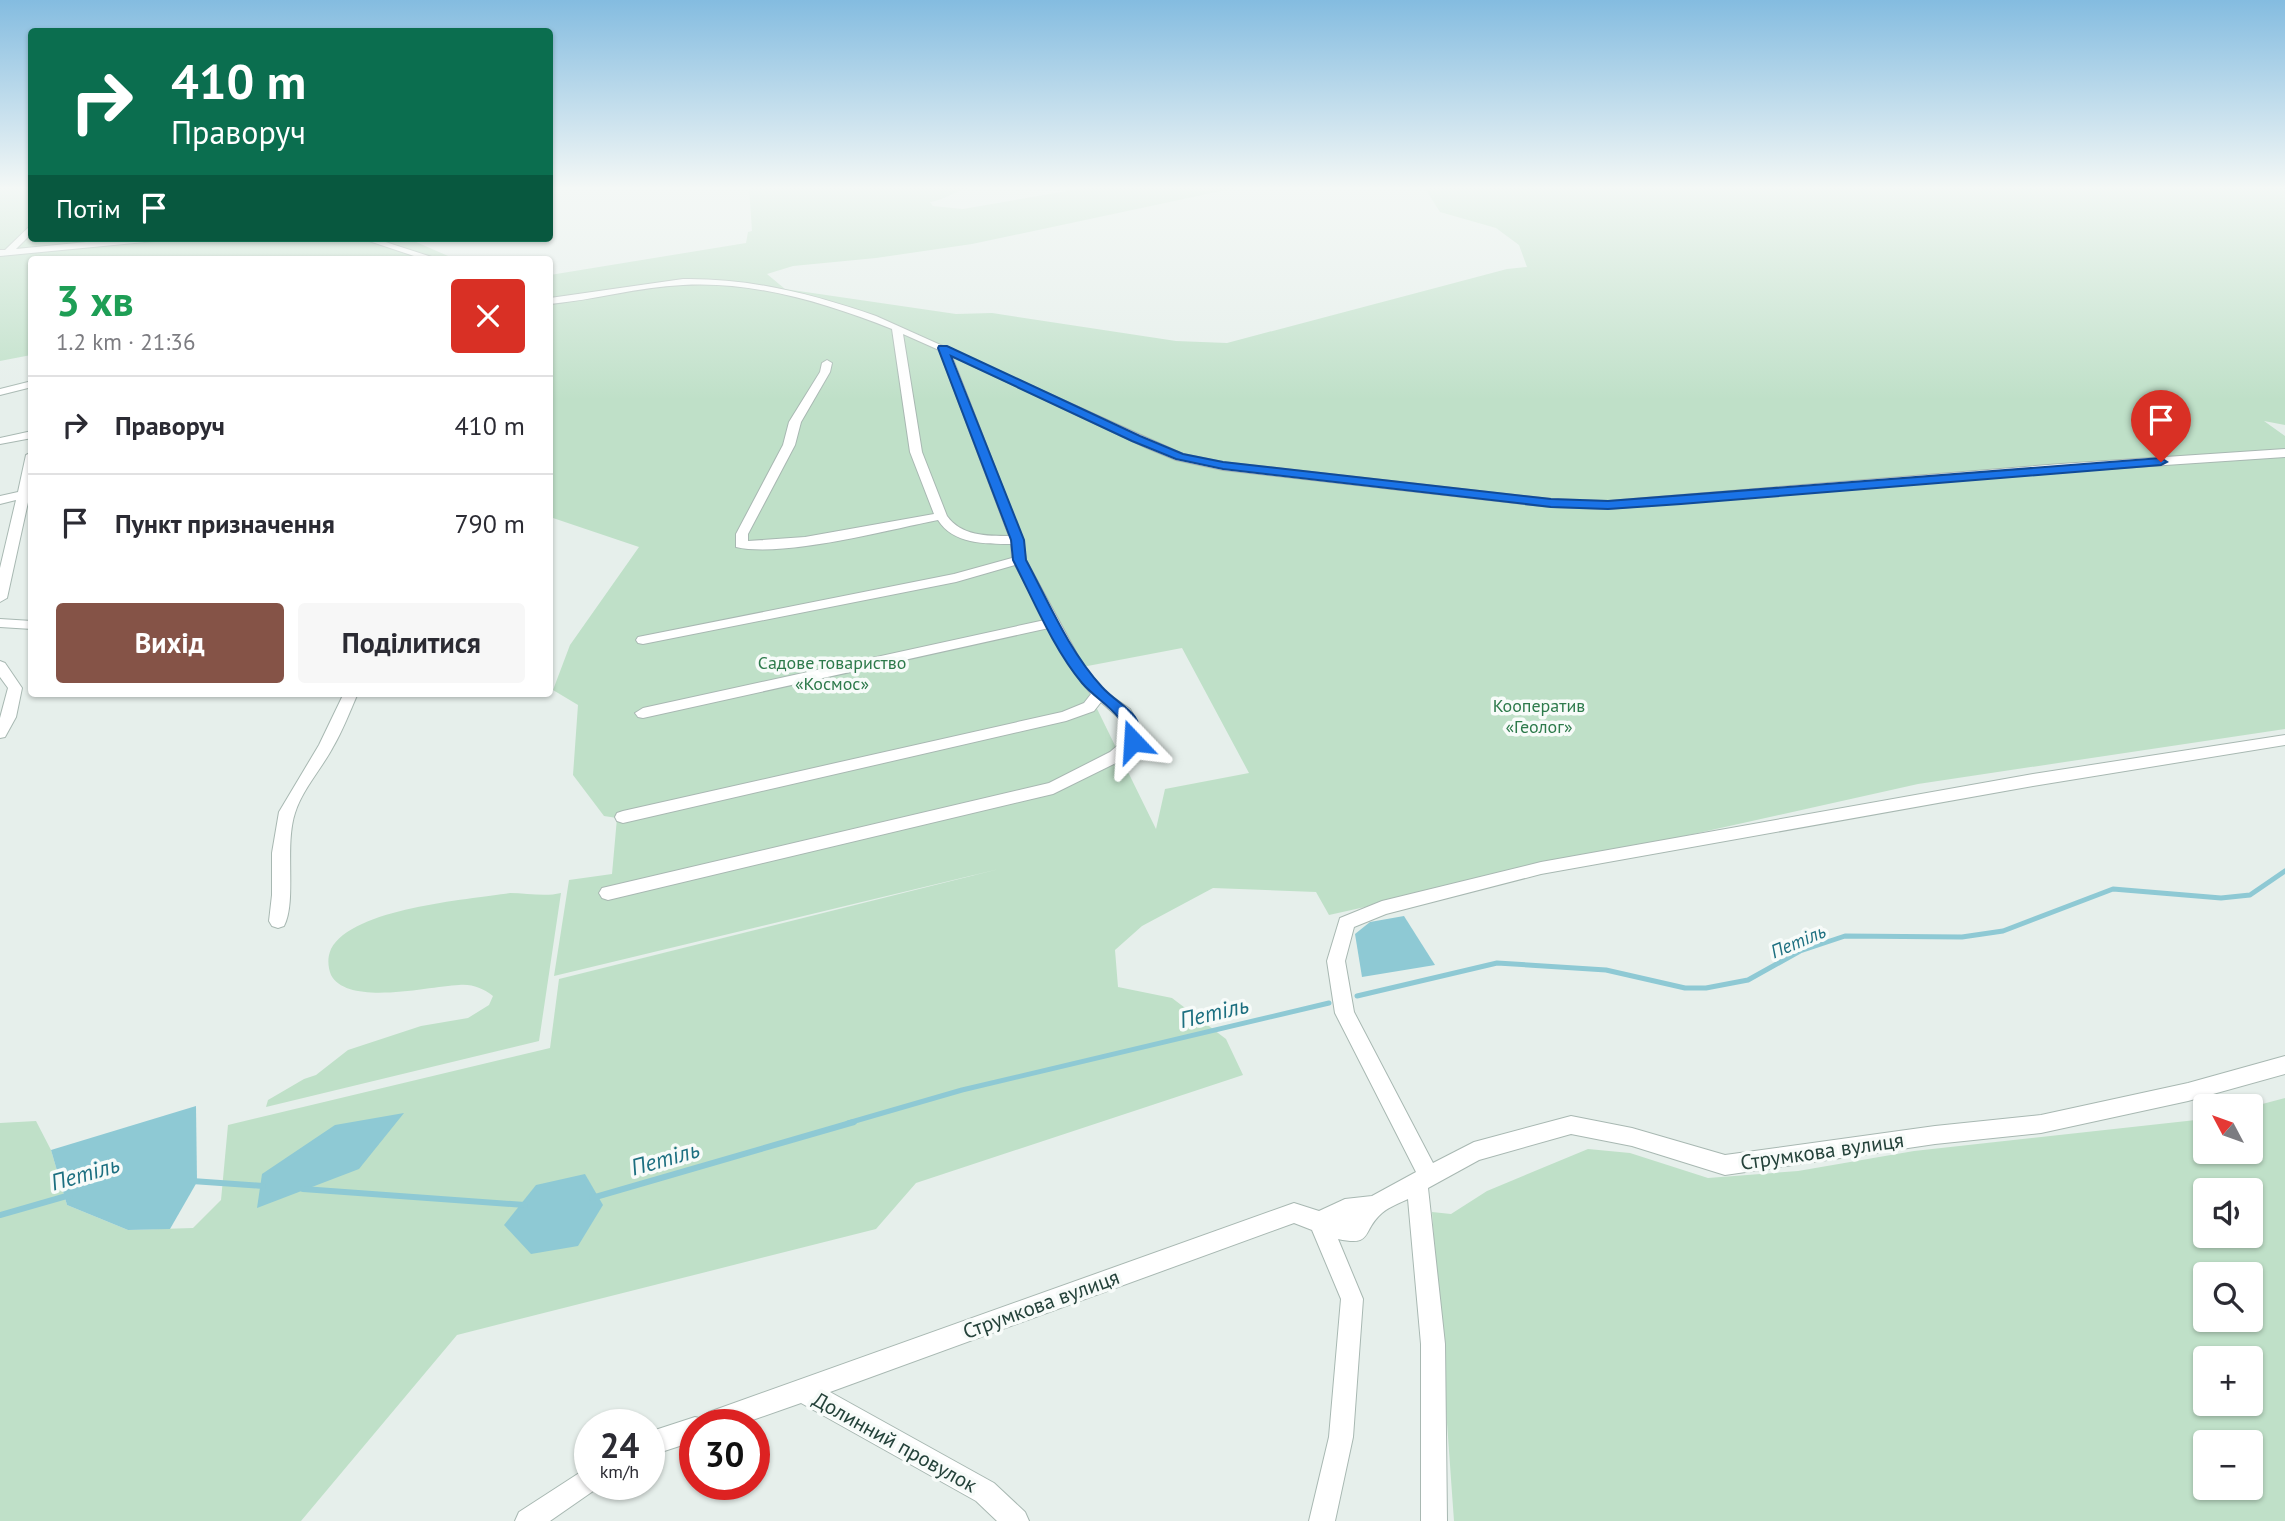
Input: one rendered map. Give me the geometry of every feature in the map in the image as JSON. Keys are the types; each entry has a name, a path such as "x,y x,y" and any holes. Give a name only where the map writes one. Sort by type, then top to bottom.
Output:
{"street":[{"path":"553,301 681,282 713,282 833,304 897,327 1180,457 1223,466 1551,503 1608,505 2048,469 2285,453"},
{"path":"897,327 916,452 941,516 949,528 964,535 988,540 1017,540"},
{"path":"608,893 1053,788 1116,756 1133,741 1134,729 1128,715 1099,694 1077,667 1020,560 1017,540 943,348"},
{"path":"827,363 825,372 795,422 789,445 742,534 741,544 756,546 786,543 941,516"},
{"path":"0,392 28,385"},
{"path":"0,441 28,435"},
{"path":"0,598 28,469"},
{"path":"0,499 21,495"},
{"path":"643,640 956,578 1020,560"},
{"path":"0,622 28,625"},
{"path":"643,713 1053,623"},
{"path":"0,666 15,688 8,717 0,733"},
{"path":"623,817 1066,716 1089,707 1099,694"},
{"path":"278,921 281,895 280,853 286,812 327,745 349,697"},
{"path":"1434,1521 1433,1345 1423,1179 1345,1013 1336,961 1346,923 1382,908 1541,868 2046,778 2285,740"},
{"name":"Струмкова вулиця","path":"752,1409 1294,1213 1355,1231 1374,1206 1474,1152 1571,1125 1632,1137 1725,1165 1935,1135 2041,1124 2188,1092 2285,1065"},
{"path":"1321,1223 1352,1299 1341,1437 1322,1521"},
{"name":"Долинний провулок","path":"804,1391 985,1492 1016,1521"},
{"path":"528,1521 574,1489"}],"green space":[{"path":"0,258 28,258 28,356 0,361"},
{"path":"654,258 876,258 793,266 767,274 785,289 956,314 992,313 1176,341 1227,343 1507,269 1527,267 1524,258 2285,258 2285,425 2264,421 2285,436 2285,729 1918,784 1329,915 1316,892 1213,888 1142,926 1115,950 1118,987 1172,998 1226,1039 1243,1075 916,1183 876,1229 457,1335 301,1521 0,1521 0,1123 36,1121 51,1150 67,1205 128,1230 193,1228 221,1200 228,1125 550,1048 559,979 999,869 554,976 569,880 612,874 617,818 604,816 573,775 578,705 553,690 570,645 639,547 553,518 553,275","holes":["1182,648 1249,773 1165,789 1156,829 1077,668"]},
{"path":"510,893 561,893 539,1041 266,1107 268,1100 316,1075 348,1050 421,1026 468,1018 489,1005 493,996 469,985 371,992 340,985 331,975 328,959 331,949 343,935 362,924 412,908"},
{"path":"2285,1098 2285,1521 1454,1521 1432,1212 1451,1214 1487,1191 1588,1149 1630,1153 1708,1178 1798,1171 1914,1151 2193,1120 2193,1164 2263,1164 2263,1104"}],"water":[{"path":"1404,916 1435,965 1362,977 1355,934 1370,922"},
{"path":"196,1106 197,1182 170,1229 128,1230 67,1205 51,1150"},
{"path":"404,1113 359,1169 257,1208 262,1174 335,1125"},
{"path":"585,1174 603,1205 578,1246 531,1254 504,1225 536,1185"}],"waterway":[{"name":"Петіль","path":"1357,996 1497,963 1606,970 1685,988 1706,988 1748,980 1800,951 1845,936 1962,937 2003,931 2113,889 2221,898 2250,895 2285,871"},
{"name":"Петіль","path":"848,1123 962,1090 1329,1003"},
{"name":"Петіль","path":"592,1198 854,1122"},
{"name":"Петіль","path":"192,1181 263,1186"},
{"name":"Петіль","path":"303,1189 525,1205"},
{"name":"Петіль","path":"0,1215 70,1195"}],"route":[{"path":"1133,741 1134,729 1128,715 1099,694 1077,667 1020,560 1017,540 943,348 1151,446 1180,457 1223,466 1551,503 1608,505 2161,462"}],"park label":[{"name":"Садове товариство «Космос»","path":"832,672"},
{"name":"Кооператив «Геолог»","path":"1539,715"}]}
